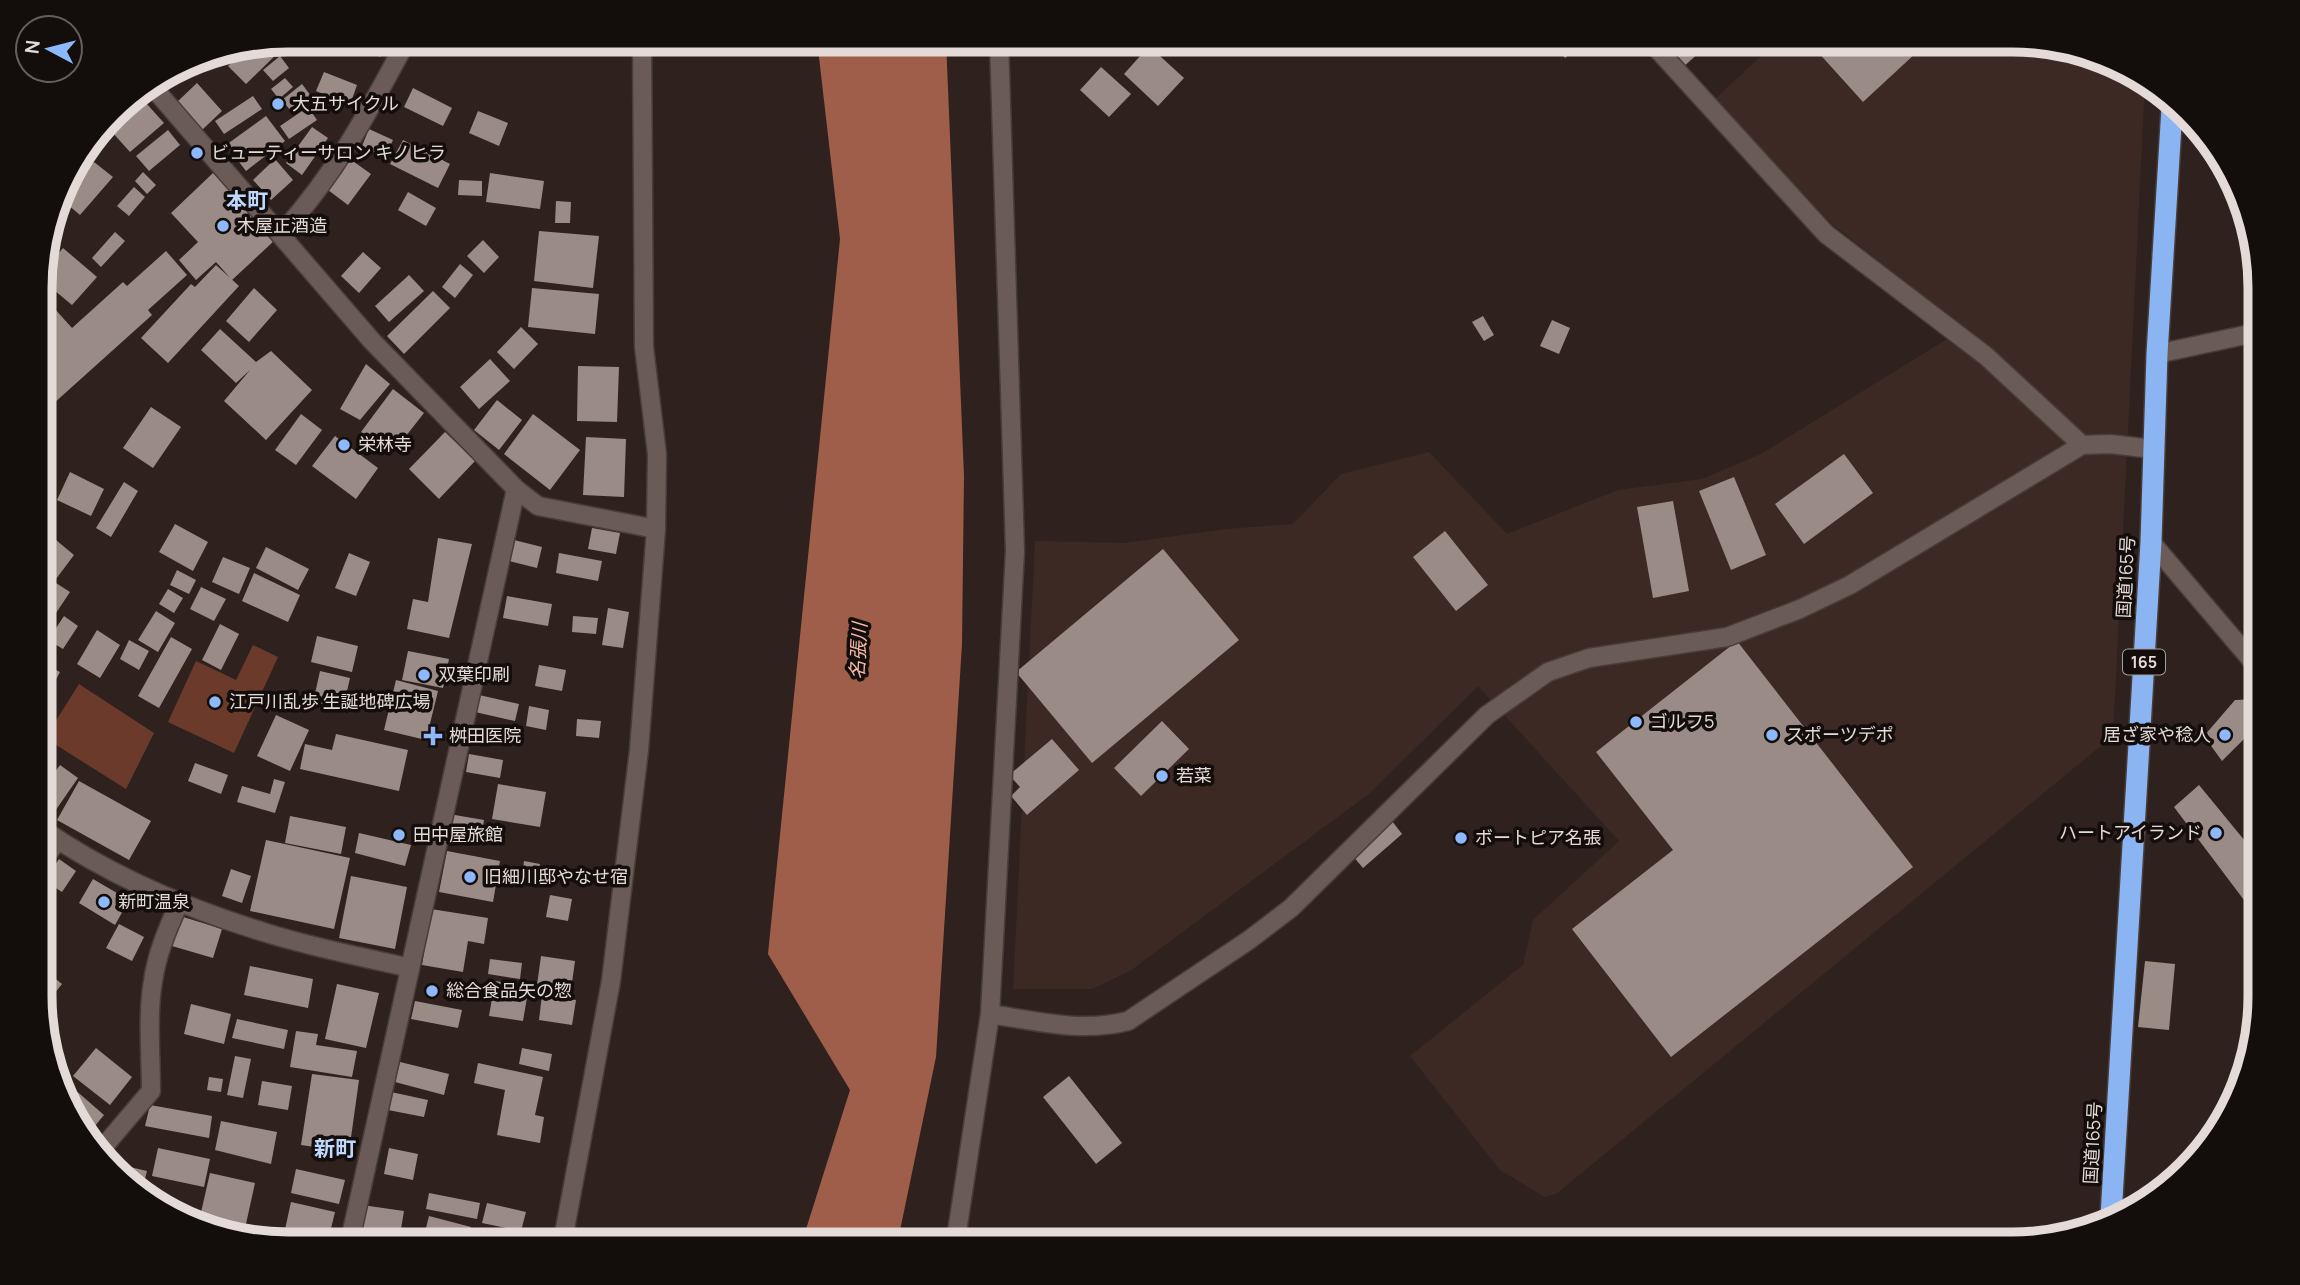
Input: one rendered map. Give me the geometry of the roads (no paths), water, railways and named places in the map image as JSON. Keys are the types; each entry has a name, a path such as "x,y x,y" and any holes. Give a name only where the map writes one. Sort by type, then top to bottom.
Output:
{"highway":[{"name":"国道165号","path":"2112,1209 2151,542 2157,354 2172,116"}],"street":[{"path":"281,234 311,201 341,158 400,52"},
{"path":"564,1232 611,981 639,750 656,529 657,454 644,347 642,52"},
{"path":"958,1232 990,1014 1015,551 999,52"},
{"path":"1659,52 1826,234 1986,356 2082,445"},
{"path":"158,92 372,341 516,489 538,506 656,529"},
{"path":"2157,354 2247,335"},
{"path":"990,1014 1078,1027 1105,1027 1128,1021 1249,940 1291,908 1487,715 1548,672 1589,658 1727,637 1800,609 1850,585 2082,445 2110,444 2153,449"},
{"path":"352,1232 516,489"},
{"path":"2151,542 2247,655"},
{"path":"52,836 179,903 271,934 410,968"},
{"path":"52,848 58,840"},
{"path":"105,1145 151,1091 153,979 164,935 179,903"}],"water":[{"name":"名張川","path":"818,52 946,52 964,476 962,644 936,1057 900,1232 805,1232 850,1090 768,954 840,239"}],"place":[{"name":"大五サイクル","path":"278,104"},
{"name":"ビューティーサロン キノヒラ","path":"197,153"},
{"name":"木屋正酒造","path":"223,226"},
{"name":"栄林寺","path":"344,445"},
{"name":"双葉印刷","path":"424,675"},
{"name":"江戸川乱歩 生誕地碑広場","path":"215,702"},
{"name":"ゴルフ5","path":"1636,722"},
{"name":"スポーツデポ","path":"1772,735"},
{"name":"居ざ家や稔人","path":"2225,735"},
{"name":"桝田医院","path":"433,736"},
{"name":"若菜","path":"1162,776"},
{"name":"ハートアイランド","path":"2216,833"},
{"name":"田中屋旅館","path":"399,835"},
{"name":"ボートピア名張","path":"1461,838"},
{"name":"旧細川邸やなせ宿","path":"470,877"},
{"name":"新町温泉","path":"104,902"},
{"name":"総合食品矢の惣","path":"432,991"}],"district":[{"name":"本町","path":"247,201"},
{"name":"新町","path":"335,1149"}]}
